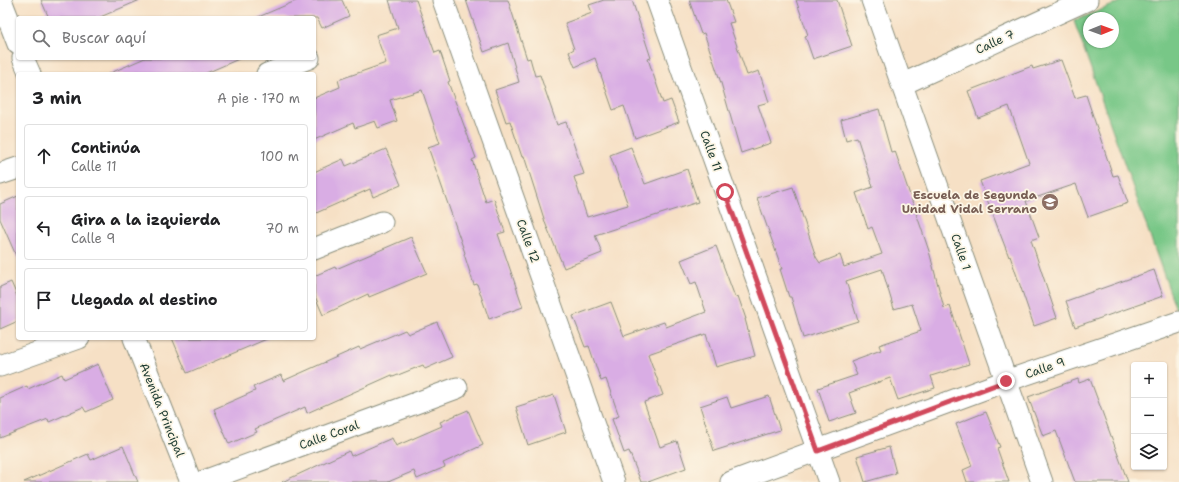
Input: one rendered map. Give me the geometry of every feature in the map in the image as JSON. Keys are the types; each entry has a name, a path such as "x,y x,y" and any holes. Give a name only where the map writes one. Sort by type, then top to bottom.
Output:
{"street":[{"path":"1,0 16,39"},
{"name":"Calle 12","path":"443,0 614,482"},
{"name":"Calle 11","path":"657,0 829,482"},
{"name":"Calle 1","path":"872,0 903,84 1042,482"},
{"name":"Calle 7","path":"903,84 1086,0"},
{"path":"24,60 29,72"},
{"path":"272,72 304,60"},
{"path":"0,174 16,169"},
{"path":"316,248 382,222"},
{"name":"Calle 9","path":"731,482 1006,381 1179,322"},
{"path":"0,366 73,340"},
{"name":"Avenida Principal","path":"135,340 191,482"},
{"name":"Calle Coral","path":"201,482 457,388"}],"green space":[{"path":"1125,0 1179,0 1178,315 1084,48 1119,48 1119,12 1096,12"},
{"path":"1083,17 1083,46 1074,21"}],"building":[{"path":"41,0 140,0 103,16 48,16"},
{"path":"298,0 342,0 349,16 322,28 316,16 261,16"},
{"path":"389,0 416,0 435,53 440,51 450,81 448,82 476,158 472,160 486,202 494,199 505,232 498,234 523,307 489,319 477,284 474,285 464,254 465,253 428,147 440,143 422,90 390,100 397,121 378,128 375,121 355,128 353,123 316,139 316,97 340,87 338,80 386,63 376,35 398,28"},
{"path":"466,0 508,0 527,59 530,58 535,76 540,75 557,125 566,122 584,174 574,177 587,217 628,205 610,155 631,147 645,184 687,169 698,202 595,235 602,253 564,268 546,225 524,156 522,157 510,121 506,122 495,90 519,82 508,43 484,52"},
{"path":"604,0 632,0 651,58 648,59 663,103 671,100 679,122 635,138 624,106 613,110 595,58 575,67 569,52 574,49 565,23 592,13 589,5"},
{"path":"689,0 726,0 734,22 729,23 747,75 759,71 769,102 758,105 771,143 741,153 721,83 704,33 701,34"},
{"path":"796,0 837,0 852,46 813,59 805,36 808,35"},
{"path":"140,60 236,60 209,72 113,72"},
{"path":"1061,60 1075,98 1086,95 1113,176 1118,175 1128,203 1088,217 1076,184 1026,201 1039,237 1031,240 1057,318 1034,326 1010,256 1009,257 980,181 1029,163 1009,106 978,118 968,91 1032,66 1033,69"},
{"path":"879,109 891,152 895,151 929,251 944,308 950,306 969,364 931,376 935,388 898,400 890,378 849,393 856,413 829,422 818,388 857,375 851,361 881,350 879,345 921,331 912,304 894,309 882,269 846,281 858,321 803,338 791,297 789,297 780,269 782,269 757,198 793,187 816,257 820,263 840,255 844,267 882,254 872,227 868,229 856,193 873,187 857,137 846,140 841,120"},
{"path":"386,149 401,185 373,197 370,189 316,213 316,171 343,159 346,166"},
{"path":"16,197 16,255 0,219 0,204"},
{"path":"411,237 427,273 369,297 368,294 323,315 316,299 316,275 335,267 336,269"},
{"path":"716,246 735,297 738,296 746,319 755,356 716,367 706,334 648,354 663,395 644,402 660,447 677,441 686,468 648,482 641,482 629,451 624,453 612,419 619,416 606,379 601,381 589,346 585,347 573,316 611,302 624,336 664,322 666,327 706,312 696,282 691,284 681,260"},
{"path":"1154,270 1163,296 1075,327 1066,301"},
{"path":"11,282 16,293 16,322 0,329 0,287"},
{"path":"437,322 452,357 425,369 423,365 393,377 392,375 307,413 305,407 255,429 257,432 229,444 214,409 255,391 253,387 281,375 283,381 359,347 360,349 405,330 408,334"},
{"path":"173,340 264,340 187,373"},
{"path":"98,364 113,400 86,412 83,407 49,422 48,419 0,438 0,398 27,386 28,389 62,374 64,379"},
{"path":"1078,379 1079,383 1090,379 1128,482 1075,482 1056,431 1043,436 1028,397"},
{"path":"554,395 566,432 528,445 516,407"},
{"path":"769,396 780,430 714,451 700,406 727,397 731,408"},
{"path":"468,410 483,445 443,463 445,467 417,479 414,471 388,482 282,482 349,451 351,456 392,438 396,446 442,426 440,422"},
{"path":"986,412 1000,447 997,448 1009,482 967,482 963,470 972,466 956,424"},
{"path":"123,446 138,482 24,482 88,454 91,460"},
{"path":"889,447 896,473 865,482 857,456"}],"place":[{"name":"Escuela de Segunda Unidad Vidal Serrano","path":"1050,202"}],"route":[{"path":"725,192 818,451 1006,381"}]}
